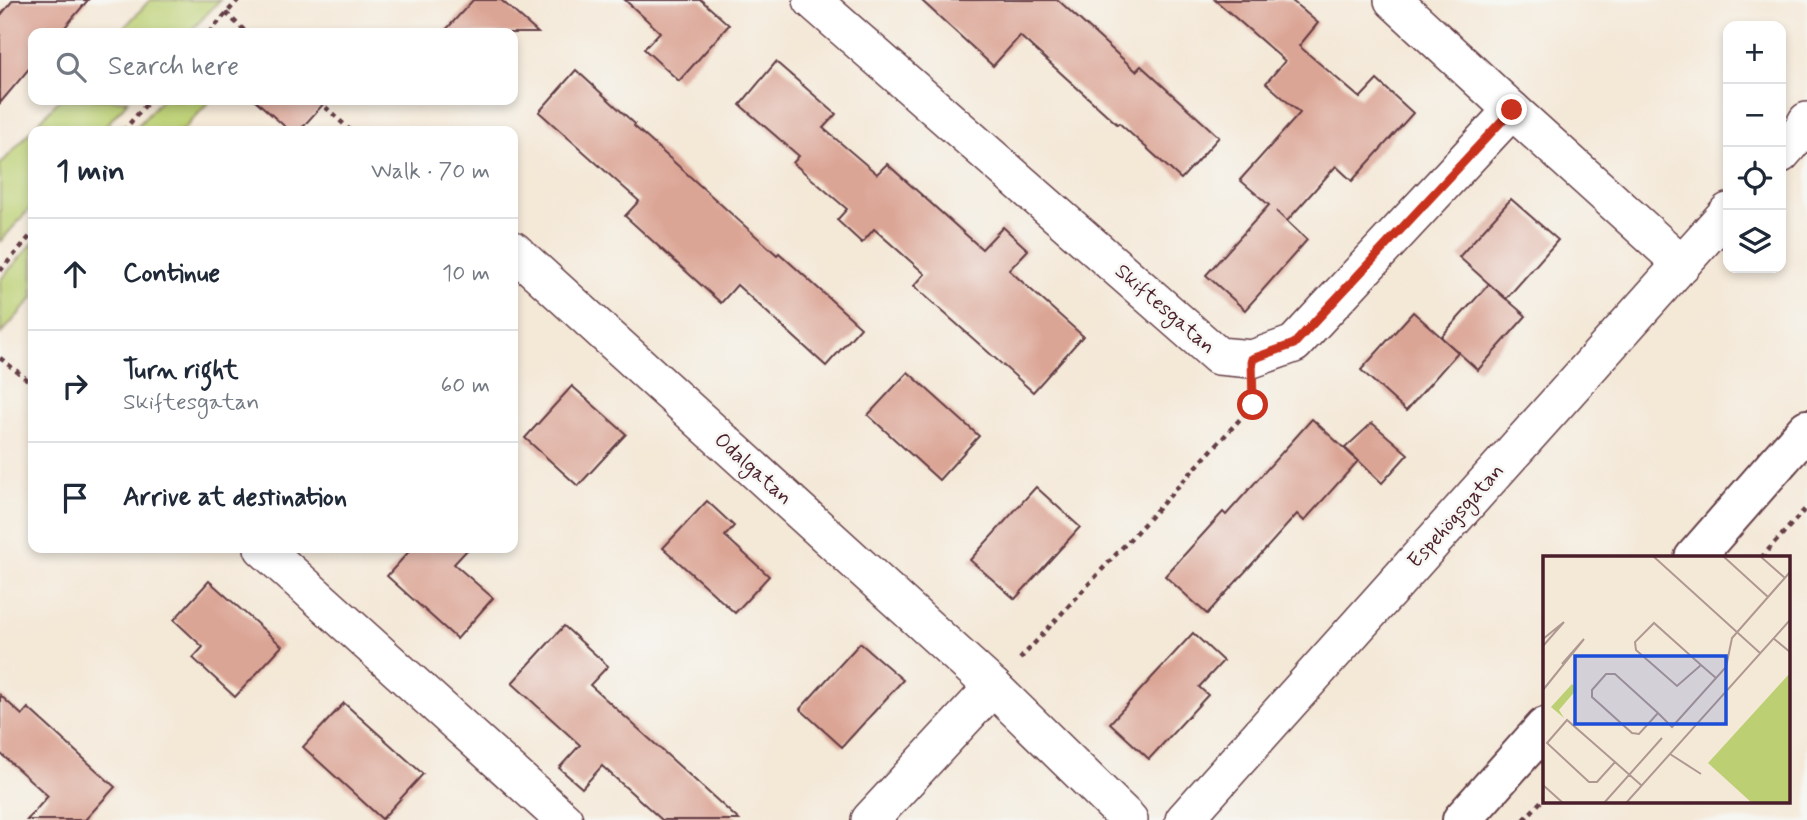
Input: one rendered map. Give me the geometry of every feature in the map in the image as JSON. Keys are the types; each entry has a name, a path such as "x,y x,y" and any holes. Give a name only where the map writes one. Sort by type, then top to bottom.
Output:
{"street":[{"name":"Skiftesgatan","path":"812,0 1218,356 1252,359 1294,344 1512,110"},
{"path":"1393,0 1682,264"},
{"path":"1786,148 1807,121"},
{"name":"Espehögsgatan","path":"1184,820 1723,218"},
{"name":"Odalgatan","path":"518,255 993,687 1129,820"},
{"path":"1696,556 1807,429"},
{"path":"269,553 564,820"},
{"path":"870,820 993,687"},
{"path":"1462,820 1543,729"}],"path":[{"path":"213,28 238,0"},
{"path":"226,13 242,28"},
{"path":"127,126 146,105"},
{"path":"323,105 346,126"},
{"path":"0,271 28,239"},
{"path":"0,358 28,380"},
{"path":"993,687 1253,405 1252,359"},
{"path":"1763,556 1807,507"},
{"path":"1524,820 1543,799"}],"green space":[{"path":"150,0 220,0 194,28 124,28"},
{"path":"54,105 124,105 106,126 35,126"},
{"path":"156,105 206,105 187,126 138,126"},
{"path":"28,134 28,211 0,242 0,165"},
{"path":"28,249 28,304 1,334 0,280"}],"building":[{"path":"13,0 88,0 64,28 28,28 28,70 0,103 0,16"},
{"path":"473,0 501,0 538,33 518,33 518,28 448,28"},
{"path":"625,0 701,0 729,25 679,81 644,49 660,32"},
{"path":"921,0 1058,0 1136,71 1141,66 1219,137 1181,179 1020,36 993,66"},
{"path":"1215,0 1291,0 1318,23 1299,46 1360,98 1377,80 1413,113 1352,181 1336,166 1287,221 1276,211 1307,240 1245,310 1206,275 1269,205 1240,180 1300,113 1266,83 1285,61"},
{"path":"776,62 836,114 823,128 877,174 887,164 982,249 1003,227 1028,250 1009,270 1083,336 1033,392 914,286 925,274 874,229 862,243 837,220 847,209 793,163 799,156 740,105"},
{"path":"576,70 777,255 779,253 861,327 826,366 737,285 721,303 625,216 639,201 539,112"},
{"path":"261,105 322,105 304,126 284,126"},
{"path":"1511,199 1558,240 1506,299 1459,257"},
{"path":"1489,284 1526,316 1478,370 1441,337"},
{"path":"1413,312 1458,352 1406,411 1361,370"},
{"path":"908,372 979,436 939,480 868,415"},
{"path":"572,386 626,434 578,486 525,438"},
{"path":"1312,419 1358,461 1304,521 1297,514 1207,614 1165,576 1223,512 1226,515"},
{"path":"1372,423 1408,454 1382,483 1345,448"},
{"path":"1036,487 1080,527 1015,599 970,560"},
{"path":"707,501 734,526 725,536 769,576 735,613 663,548"},
{"path":"408,553 464,553 454,564 493,598 457,639 387,576"},
{"path":"209,581 282,646 235,697 193,658 203,647 174,620"},
{"path":"564,626 608,666 590,685 739,820 662,820 602,766 582,788 559,768 580,745 512,683"},
{"path":"1193,633 1223,661 1199,687 1208,695 1149,759 1110,723"},
{"path":"860,643 903,680 842,747 800,709"},
{"path":"0,695 22,715 28,708 115,787 85,820 27,820 48,796 0,753"},
{"path":"344,703 423,774 382,819 303,747"}],"route":[{"path":"1253,405 1252,359 1294,344 1512,110"}]}
